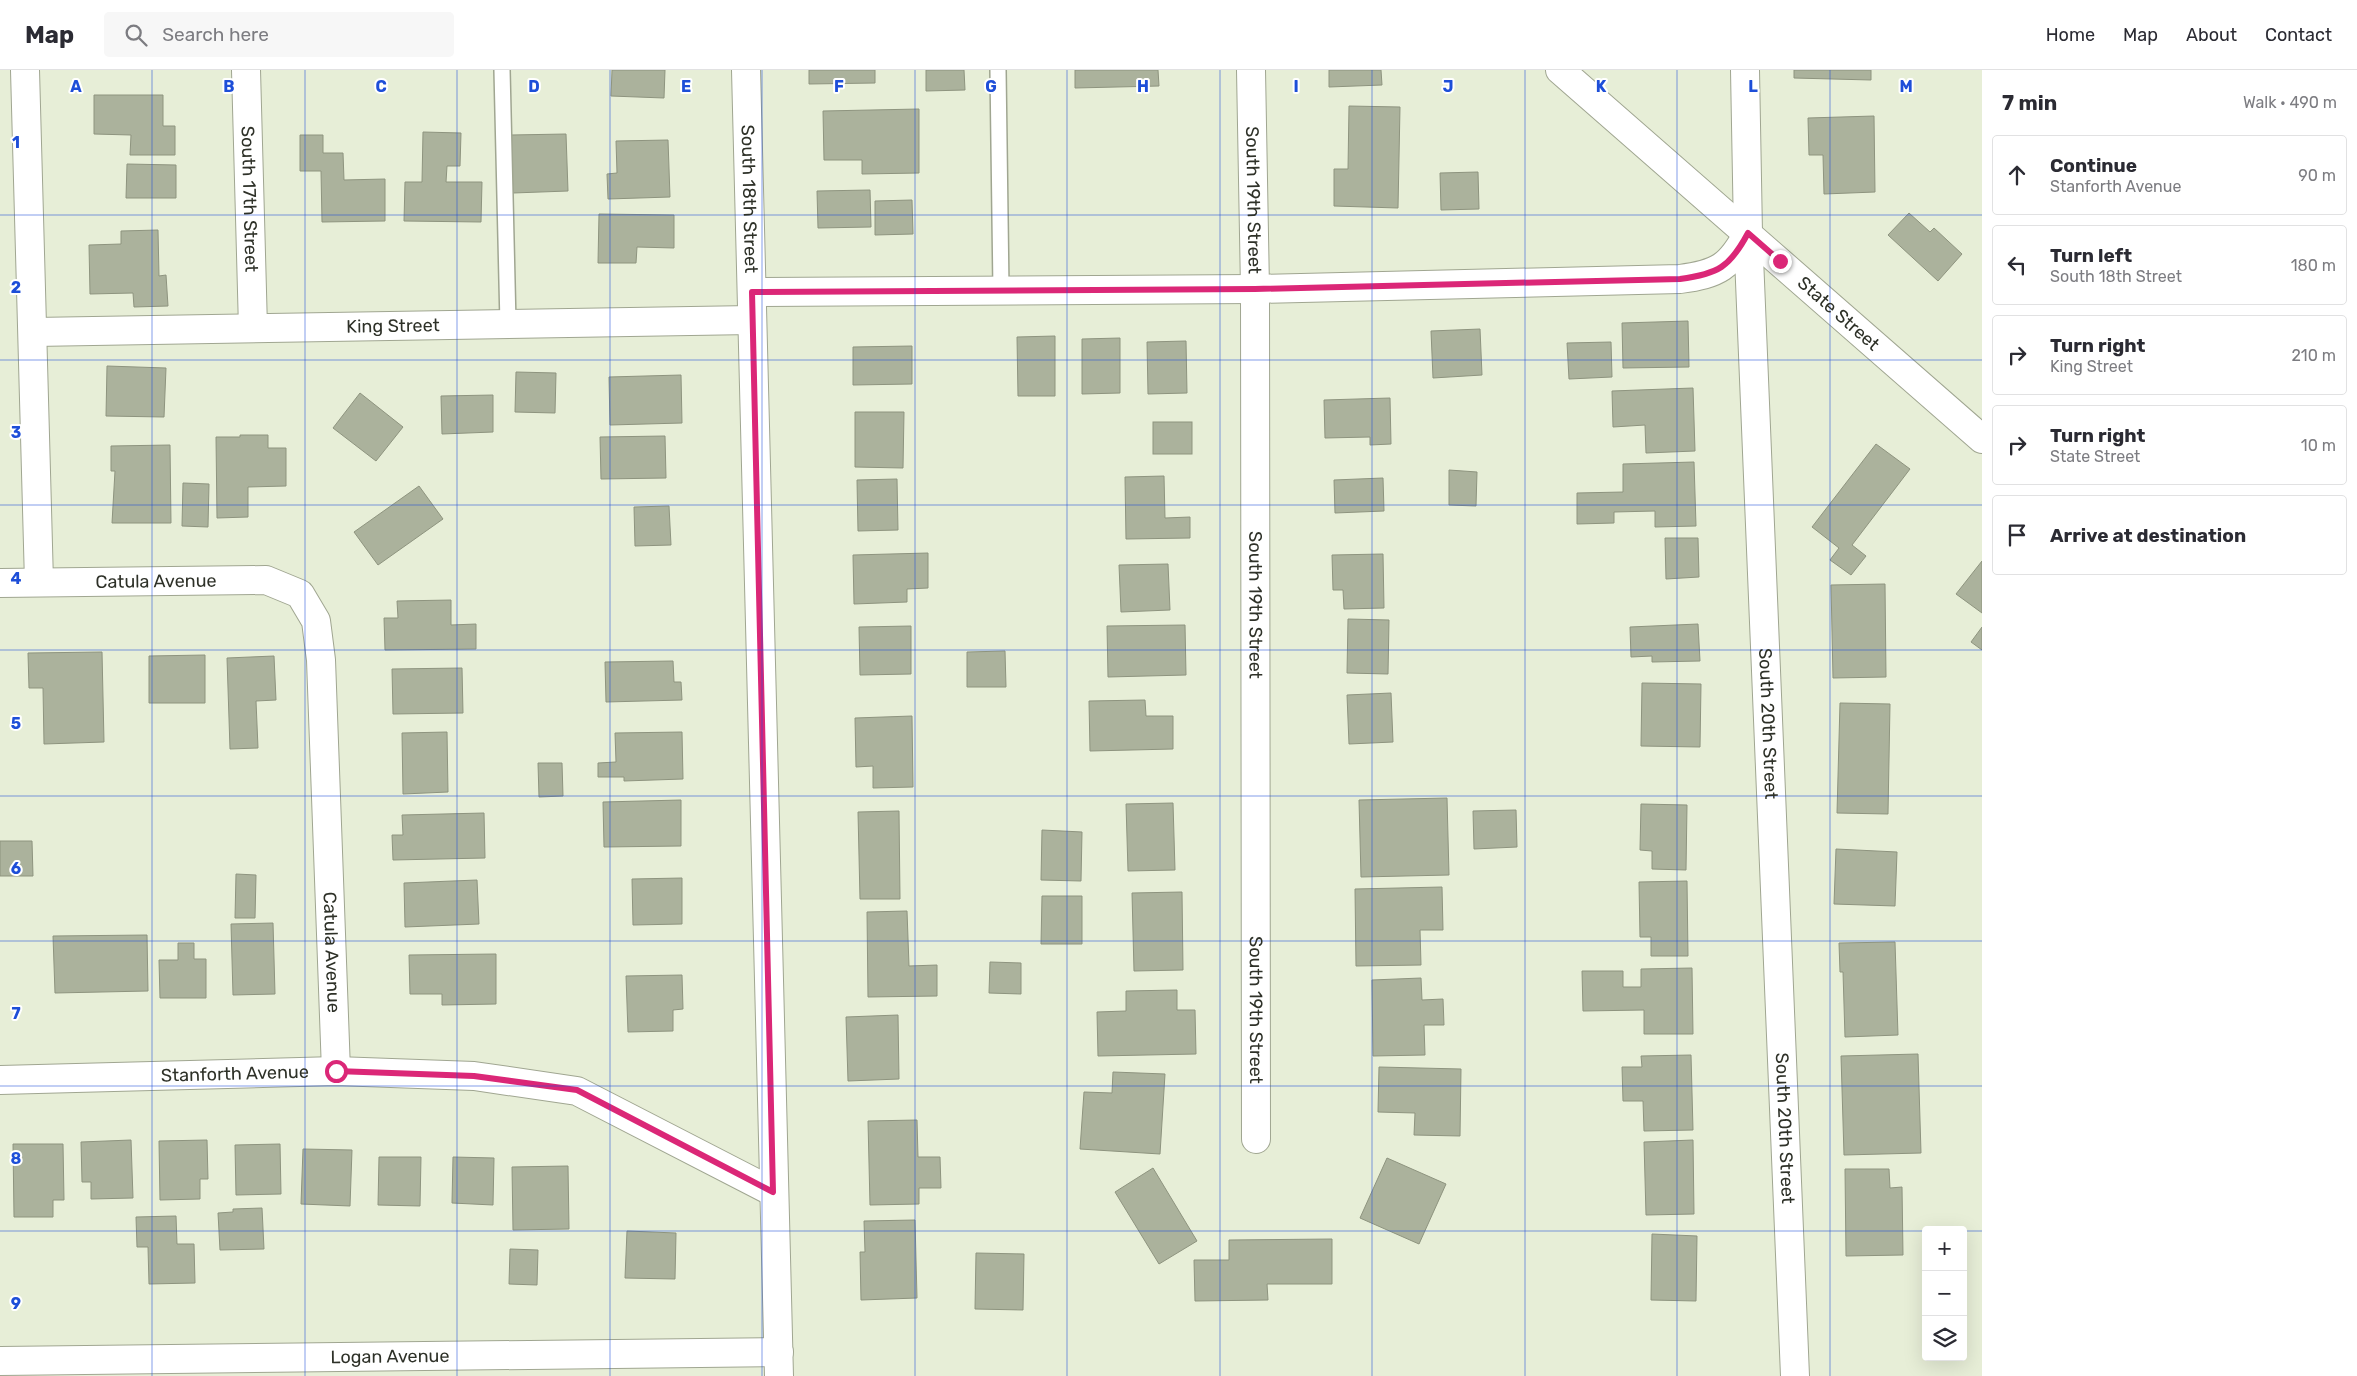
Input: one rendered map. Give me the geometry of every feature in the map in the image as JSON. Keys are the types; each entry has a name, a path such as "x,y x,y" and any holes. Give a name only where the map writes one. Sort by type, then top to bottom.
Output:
{"street":[{"path":"0,582 39,582 34,332 25,70"},
{"name":"South 17th Street","path":"246,70 253,328"},
{"name":"South 18th Street","path":"746,70 773,1192 779,1364"},
{"name":"South 19th Street","path":"1251,70 1255,289 1256,1139"},
{"name":"State Street","path":"1560,70 1982,439"},
{"name":"South 20th Street","path":"1745,70 1748,233 1794,1376"},
{"path":"752,292 1255,289 1680,279 1705,276 1724,266 1737,254 1748,233"},
{"name":"King Street","path":"34,332 752,320"},
{"name":"Catula Avenue","path":"39,582 266,580 300,594 316,621 321,660 336,1071"},
{"name":"Stanforth Avenue","path":"0,1080 336,1071 474,1076 577,1090 773,1192"},
{"name":"Logan Avenue","path":"0,1361 367,1367 779,1364"}],"lane":[{"path":"502,70 508,324"},
{"path":"998,70 1001,290"}],"building":[{"path":"612,70 665,70 664,98 611,96"},
{"path":"809,70 875,70 875,83 809,84"},
{"path":"926,70 964,70 965,90 926,91"},
{"path":"1075,70 1158,70 1159,86 1075,88"},
{"path":"1329,70 1381,70 1382,85 1329,87"},
{"path":"1794,70 1871,70 1871,80 1794,78"},
{"path":"94,95 163,95 163,126 175,126 175,155 130,155 131,135 94,134"},
{"path":"1349,106 1400,107 1398,208 1334,206 1334,169 1348,169"},
{"path":"919,109 919,173 862,174 862,160 824,160 823,111"},
{"path":"1874,116 1875,192 1824,194 1823,155 1809,155 1808,118"},
{"path":"423,132 461,133 460,166 447,166 446,182 482,182 481,222 404,221 405,182 422,182"},
{"path":"566,134 568,191 513,193 511,135"},
{"path":"300,135 323,135 323,153 343,153 344,180 385,179 385,221 322,222 321,171 300,171"},
{"path":"668,140 670,197 608,199 607,174 617,173 616,141"},
{"path":"127,164 176,165 176,198 126,198"},
{"path":"1478,172 1479,209 1441,210 1440,173"},
{"path":"870,190 871,227 818,228 817,191"},
{"path":"912,200 913,234 875,235 875,201"},
{"path":"1909,213 1930,232 1934,228 1962,254 1938,281 1888,235"},
{"path":"599,214 674,215 674,248 637,247 636,263 598,263"},
{"path":"158,230 159,276 166,275 168,306 134,307 133,293 90,294 89,245 121,244 121,231"},
{"path":"1688,321 1689,367 1623,368 1622,323"},
{"path":"1480,329 1482,375 1433,378 1431,331"},
{"path":"1055,336 1055,396 1018,396 1017,337"},
{"path":"1120,338 1120,393 1082,394 1082,339"},
{"path":"1186,341 1187,393 1148,394 1147,342"},
{"path":"1611,342 1612,377 1569,379 1567,343"},
{"path":"912,346 912,384 853,385 853,347"},
{"path":"107,366 166,368 164,417 106,416"},
{"path":"516,372 556,373 555,413 515,412"},
{"path":"681,375 682,423 610,425 609,377"},
{"path":"1693,388 1695,451 1646,453 1645,425 1613,427 1612,391"},
{"path":"360,393 403,427 376,461 333,428"},
{"path":"493,395 493,432 442,434 441,396"},
{"path":"1390,398 1391,444 1370,445 1370,437 1325,438 1324,400"},
{"path":"855,412 904,412 903,468 855,467"},
{"path":"1153,422 1192,422 1192,454 1153,454"},
{"path":"240,435 268,435 268,448 286,448 286,486 248,487 248,517 217,518 216,437 240,437"},
{"path":"665,436 666,478 601,479 600,437"},
{"path":"1876,444 1910,469 1852,545 1866,556 1851,575 1830,560 1839,548 1812,527"},
{"path":"170,445 171,523 112,523 115,471 111,471 111,446"},
{"path":"1694,462 1696,526 1655,527 1655,511 1614,512 1614,523 1577,524 1577,493 1623,492 1623,464"},
{"path":"1449,470 1477,472 1476,506 1449,505"},
{"path":"1164,476 1165,518 1190,517 1190,538 1126,539 1125,477"},
{"path":"1383,478 1384,511 1335,513 1334,480"},
{"path":"897,479 898,530 858,531 857,480"},
{"path":"183,483 209,484 208,527 182,526"},
{"path":"419,486 443,519 378,565 354,532"},
{"path":"669,506 671,545 635,546 634,507"},
{"path":"1665,538 1698,538 1699,577 1666,579"},
{"path":"928,553 928,588 907,589 907,602 854,604 853,555"},
{"path":"1383,554 1384,608 1344,609 1343,590 1333,590 1332,555"},
{"path":"1982,561 1982,613 1956,594"},
{"path":"1168,564 1170,610 1121,612 1119,565"},
{"path":"1885,584 1886,677 1833,678 1831,585"},
{"path":"451,600 451,625 476,624 476,649 385,650 384,618 398,618 397,601"},
{"path":"1348,619 1389,620 1388,674 1347,673"},
{"path":"1698,624 1700,661 1652,662 1652,656 1631,657 1630,627"},
{"path":"1185,625 1186,675 1108,677 1107,626"},
{"path":"911,626 911,674 860,675 859,627"},
{"path":"1982,627 1982,650 1971,642"},
{"path":"1005,651 1006,687 967,687 967,652"},
{"path":"102,652 104,742 44,744 43,688 29,688 28,653"},
{"path":"205,655 205,703 149,703 149,656"},
{"path":"274,656 276,700 256,701 258,748 230,749 227,658"},
{"path":"673,661 674,682 681,682 682,700 606,702 605,662"},
{"path":"462,668 463,713 393,714 392,669"},
{"path":"1642,683 1701,684 1700,747 1641,746"},
{"path":"1391,693 1393,742 1349,744 1347,695"},
{"path":"1145,700 1146,716 1173,716 1173,749 1090,751 1089,701"},
{"path":"1840,703 1890,704 1888,814 1837,813"},
{"path":"912,716 913,787 873,788 873,766 856,767 855,718"},
{"path":"447,732 448,792 403,794 402,733"},
{"path":"682,732 683,779 624,781 624,777 598,777 598,763 616,762 615,733"},
{"path":"538,763 562,763 563,796 539,797"},
{"path":"1447,798 1449,875 1361,877 1359,800"},
{"path":"681,800 681,846 604,847 603,802"},
{"path":"1173,803 1175,870 1128,871 1126,804"},
{"path":"1641,804 1687,805 1686,870 1652,869 1652,851 1640,850"},
{"path":"1516,810 1517,847 1474,849 1473,811"},
{"path":"899,811 900,899 860,899 858,812"},
{"path":"484,813 485,858 393,860 392,835 403,835 402,815"},
{"path":"1042,830 1082,832 1081,881 1041,880"},
{"path":"0,841 32,841 33,876 0,876"},
{"path":"1836,849 1897,852 1895,906 1834,904"},
{"path":"236,874 256,875 255,918 235,918"},
{"path":"682,878 682,924 633,925 632,879"},
{"path":"477,880 479,924 405,927 404,883"},
{"path":"1687,881 1688,956 1651,956 1651,937 1640,937 1639,882"},
{"path":"1442,887 1443,930 1420,930 1421,965 1356,966 1355,889"},
{"path":"1182,892 1183,970 1134,971 1132,893"},
{"path":"1042,896 1082,896 1082,944 1041,944"},
{"path":"907,911 909,966 937,965 937,996 868,997 867,912"},
{"path":"273,923 275,994 233,995 231,924"},
{"path":"147,935 148,991 55,993 53,936"},
{"path":"1895,942 1898,1035 1845,1037 1843,972 1840,972 1839,943"},
{"path":"178,943 194,943 194,959 206,959 206,998 160,998 159,960 178,960"},
{"path":"496,954 496,1004 442,1005 442,994 410,994 409,955"},
{"path":"990,962 1021,963 1021,994 989,993"},
{"path":"1692,968 1693,1034 1644,1034 1644,1010 1583,1011 1582,971 1623,971 1623,987 1641,987 1641,969"},
{"path":"682,975 683,1009 673,1010 673,1031 628,1032 626,976"},
{"path":"1421,978 1422,1000 1443,999 1444,1025 1424,1025 1425,1055 1373,1056 1372,980"},
{"path":"1177,990 1177,1010 1195,1010 1196,1054 1098,1056 1097,1012 1126,1011 1126,991"},
{"path":"898,1015 899,1079 848,1081 846,1017"},
{"path":"1918,1054 1921,1153 1844,1155 1841,1056"},
{"path":"1691,1055 1693,1130 1644,1131 1643,1101 1623,1101 1622,1067 1642,1067 1641,1056"},
{"path":"1379,1067 1461,1069 1460,1136 1414,1135 1415,1113 1378,1112"},
{"path":"1113,1072 1165,1074 1160,1154 1080,1149 1084,1092 1112,1093"},
{"path":"917,1120 918,1157 940,1157 941,1188 919,1188 919,1204 870,1205 868,1121"},
{"path":"131,1140 133,1198 91,1199 91,1182 82,1182 81,1142"},
{"path":"207,1140 208,1179 200,1179 200,1199 160,1200 159,1141"},
{"path":"1693,1140 1694,1214 1646,1215 1644,1142"},
{"path":"13,1144 63,1144 64,1200 53,1200 53,1217 14,1217"},
{"path":"280,1144 281,1194 236,1195 235,1145"},
{"path":"303,1149 352,1150 350,1206 301,1204"},
{"path":"379,1157 421,1157 420,1206 378,1205"},
{"path":"453,1157 494,1158 493,1205 452,1203"},
{"path":"1387,1158 1446,1184 1419,1244 1360,1218"},
{"path":"568,1166 569,1229 513,1230 512,1167"},
{"path":"1153,1168 1197,1241 1159,1264 1115,1192"},
{"path":"1845,1169 1889,1169 1890,1188 1902,1187 1903,1255 1846,1256"},
{"path":"262,1208 264,1249 220,1250 218,1213 233,1212 233,1209"},
{"path":"176,1216 177,1244 194,1244 195,1283 149,1284 148,1247 137,1247 136,1217"},
{"path":"915,1220 917,1298 861,1300 860,1252 865,1252 864,1221"},
{"path":"627,1231 676,1233 675,1279 625,1278"},
{"path":"1652,1234 1697,1236 1696,1301 1651,1300"},
{"path":"1332,1239 1332,1284 1267,1284 1268,1300 1195,1301 1194,1260 1229,1260 1229,1240"},
{"path":"510,1249 538,1250 537,1285 509,1284"},
{"path":"976,1253 1024,1254 1023,1310 975,1309"}],"route":[{"path":"336,1071 474,1076 577,1090 773,1192 752,292 1255,289 1680,279 1705,276 1724,266 1737,254 1748,233 1780,261"}]}
